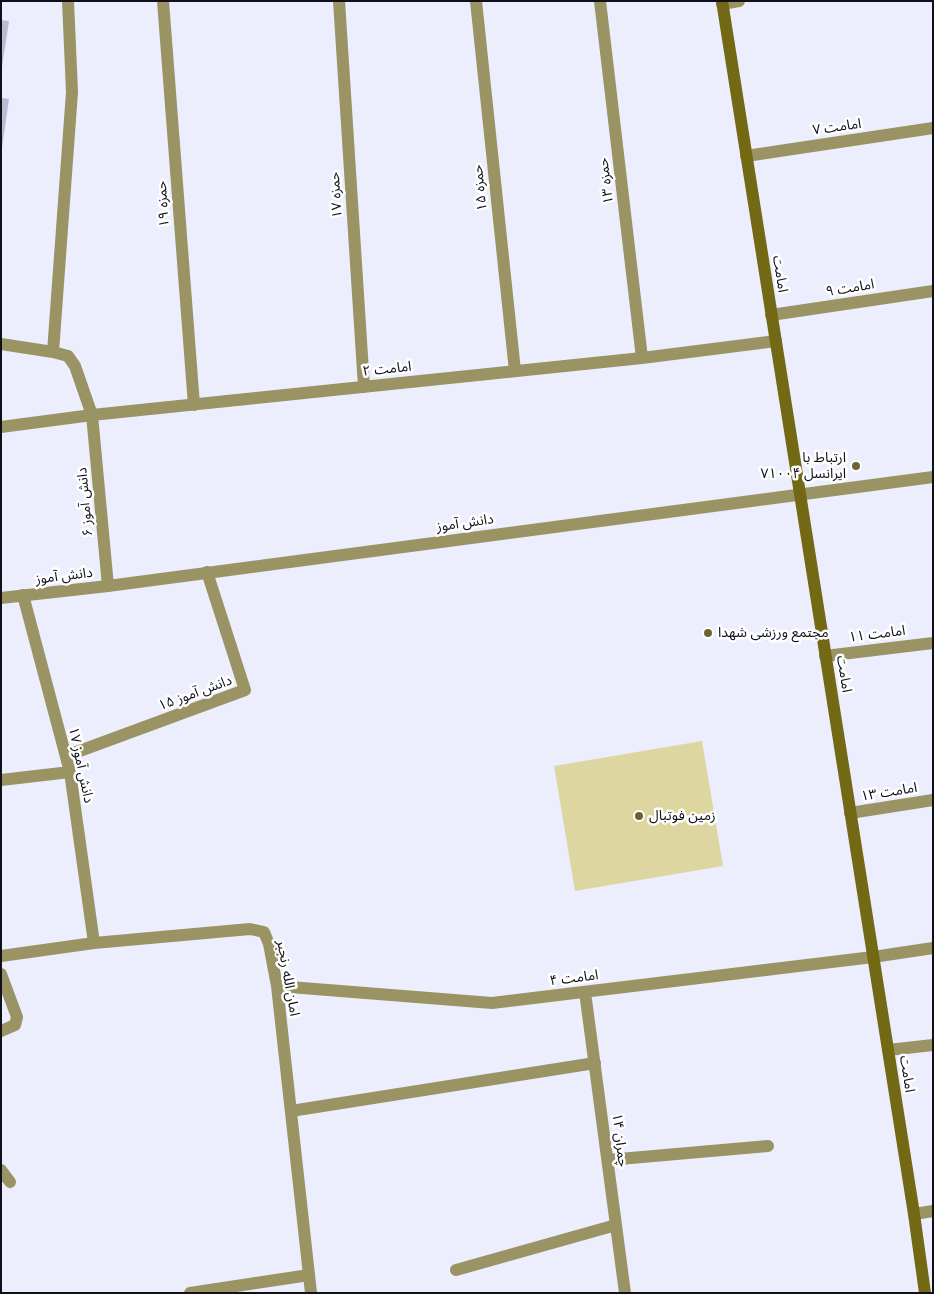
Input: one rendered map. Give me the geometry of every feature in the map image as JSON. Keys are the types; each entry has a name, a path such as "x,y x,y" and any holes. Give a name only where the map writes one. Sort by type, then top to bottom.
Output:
{"main road":[{"name":"امامت","path":"722,3 926,1293"}],"street":[{"path":"1,344 53,352 72,92 68,1"},
{"name":"حمزه ۱۹","path":"162,1 194,405"},
{"name":"حمزه ۱۷","path":"339,1 364,387"},
{"name":"حمزه ۱۵","path":"476,1 515,371"},
{"name":"حمزه ۱۳","path":"600,1 642,358"},
{"path":"722,3 738,1"},
{"name":"امامت ۷","path":"746,156 933,128"},
{"name":"امامت ۹","path":"772,315 933,291"},
{"name":"امامت ۲","path":"1,427 92,415 642,358 776,341"},
{"name":"دانش آموز ۶","path":"53,352 68,356 75,366 92,415 108,586"},
{"name":"دانش آموز","path":"1,598 108,586 933,477"},
{"name":"دانش آموز ۱۵","path":"66,756 245,690 207,572"},
{"name":"دانش آموز ۱۷","path":"23,595 70,772 94,943"},
{"name":"امامت ۱۱","path":"825,656 933,643"},
{"path":"1,780 70,772"},
{"name":"امامت ۱۳","path":"850,813 933,800"},
{"name":"امان الله رنجبر","path":"1,956 94,943 250,929 264,932 269,944 277,986 311,1293"},
{"name":"امامت ۴","path":"277,986 492,1003 873,957 933,948"},
{"path":"1,974 17,1017 15,1025 1,1031"},
{"name":"چمران ۱۴","path":"586,992 625,1293"},
{"path":"888,1050 933,1044"},
{"path":"291,1111 595,1063"},
{"path":"608,1160 768,1146"},
{"path":"1,1170 10,1182"},
{"path":"914,1214 933,1211"},
{"path":"456,1270 616,1225"},
{"path":"190,1293 309,1275"}],"shaded area":[{"name":"زمین فوتبال","path":"702,741 723,866 575,891 554,766"}],"building":[{"path":"1,20 9,21 2,67 1,67"},
{"path":"1,98 9,99 2,148 1,148"}],"place":[{"name":"ارتباط با ایرانسل ۷۱۰۰۴","path":"856,466"},
{"name":"مجتمع ورزشی شهدا","path":"708,633"},
{"name":"زمین فوتبال","path":"639,816"}]}
